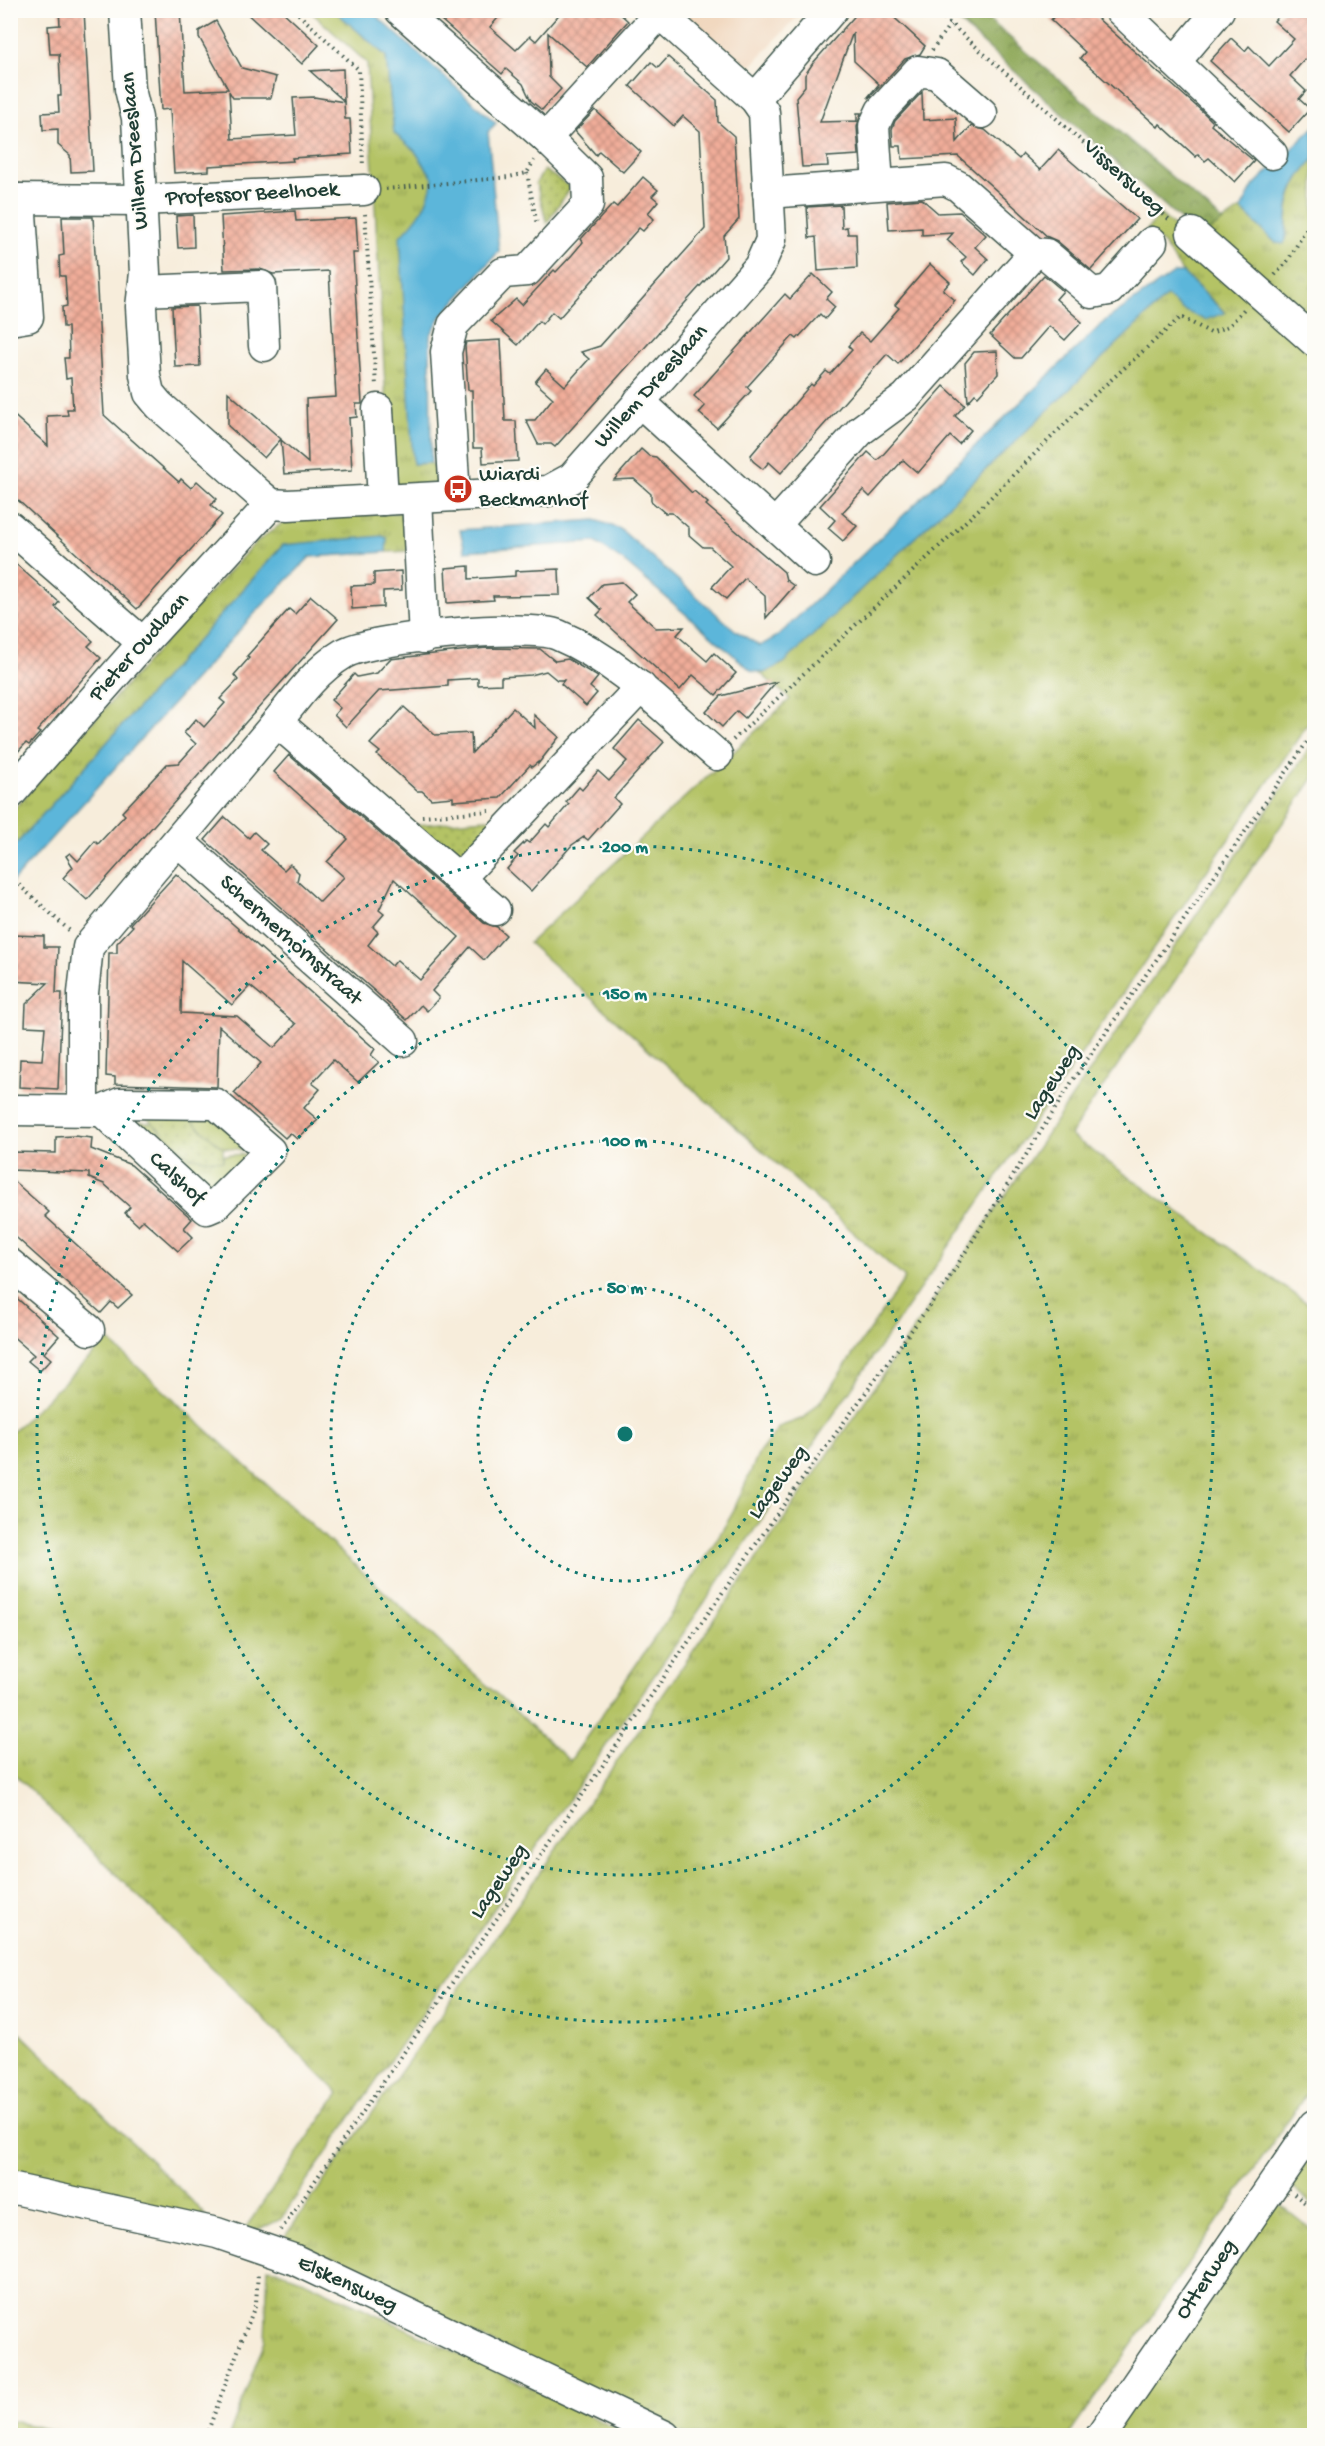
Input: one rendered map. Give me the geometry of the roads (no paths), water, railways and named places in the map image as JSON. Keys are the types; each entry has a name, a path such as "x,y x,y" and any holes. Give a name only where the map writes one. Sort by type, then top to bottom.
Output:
{"street":[{"name":"Willem Dreeslaan","path":"125,10 130,89 137,118 145,273 141,307 149,393 159,405 271,504 417,499 548,491 572,478 759,267 771,240 764,112 755,99 657,12"},
{"path":"400,10 546,138 587,178 588,205 527,272 503,273 453,325 446,352 455,496"},
{"path":"755,99 832,10"},
{"path":"1120,10 1272,154"},
{"path":"1174,62 1219,10"},
{"path":"546,138 657,12"},
{"path":"878,184 874,126 881,111 918,71 937,74 982,113"},
{"path":"768,193 946,180 958,186 1034,253 1046,254 1092,292 1109,290 1152,242"},
{"name":"Professor Beelhoek","path":"15,199 141,200 364,190"},
{"path":"10,320 28,317 15,199"},
{"path":"1192,233 1314,341"},
{"path":"774,525 861,430 906,398 1034,253"},
{"path":"143,291 261,286 264,346"},
{"path":"639,401 815,562"},
{"path":"378,410 383,500"},
{"path":"417,499 424,638"},
{"name":"Pieter Oudlaan","path":"14,784 271,504"},
{"path":"10,527 143,643"},
{"path":"92,1111 82,993 88,947 307,684 344,653 390,641 523,629 557,634 641,687 717,755"},
{"path":"459,879 529,808 641,687"},
{"path":"277,722 495,910"},
{"name":"Schermerhornstraat","path":"178,841 403,1041"},
{"name":"Calshof","path":"10,1110 92,1111 120,1103 216,1104 270,1151 214,1206 207,1209 92,1111"},
{"path":"10,1264 89,1330"},
{"name":"Otterweg","path":"1101,2436 1314,2125"},
{"name":"Elskensweg","path":"10,2188 217,2233 293,2259 665,2436"}],"water":[{"path":"335,11 371,11 496,123 488,132 499,251 440,318 430,336 431,463 413,464 400,236 422,210 433,178 415,151 394,133 386,56"},
{"path":"1314,127 1314,159 1303,171 1292,192 1284,244 1276,243 1241,209 1254,185"},
{"path":"1174,273 1183,273 1225,313 1205,320 1183,310 1167,296 784,663 764,673 752,671 626,563 595,542 465,551 460,530 595,520 620,529 736,631 760,646 778,636 1106,320"},
{"path":"382,536 387,538 386,552 310,557 255,613 11,883 11,850 283,545"}],"place":[{"name":"Wiardi Beckmanhof","path":"458,489"}]}
